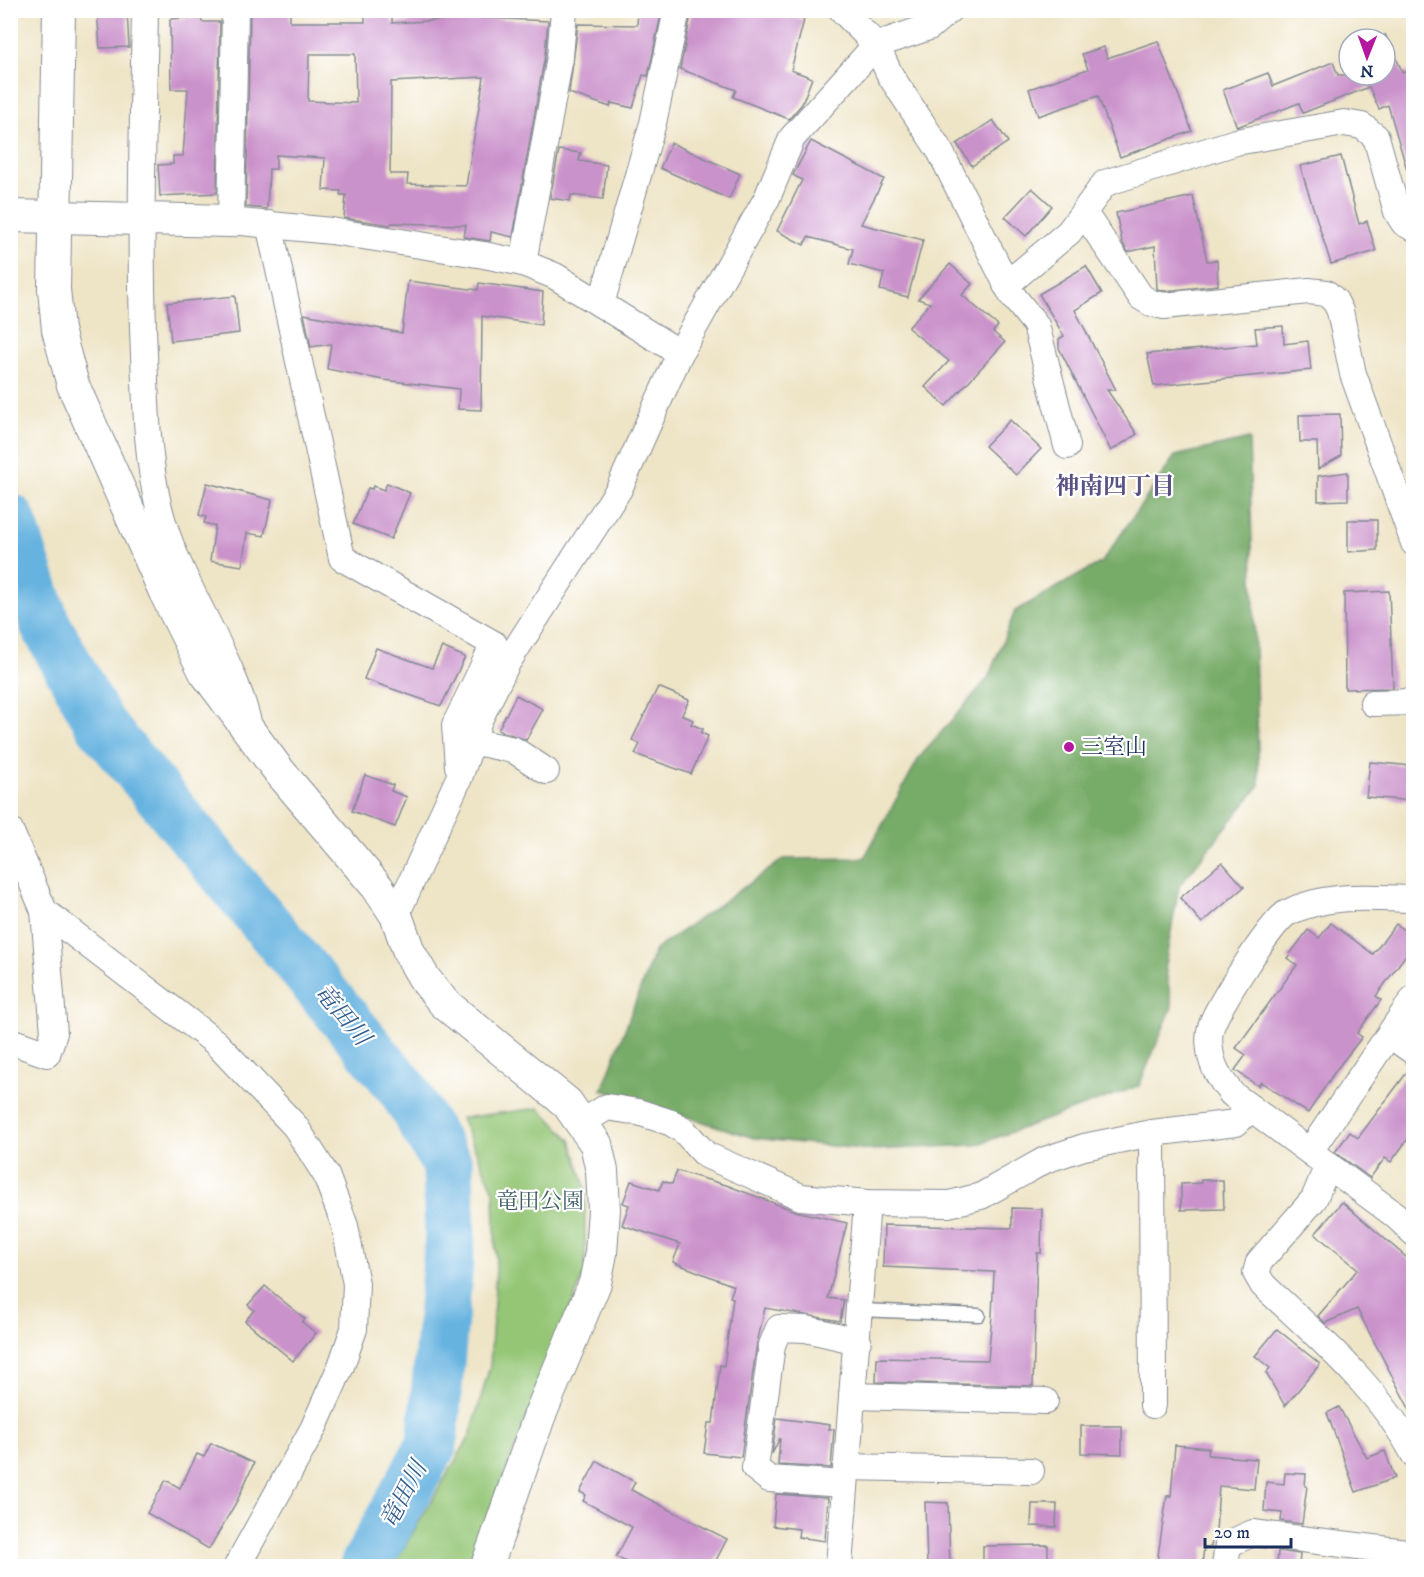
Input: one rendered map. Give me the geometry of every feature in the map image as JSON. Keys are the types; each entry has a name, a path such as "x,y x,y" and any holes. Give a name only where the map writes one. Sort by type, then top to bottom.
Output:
{"street":[{"path":"59,10 54,289 58,330 73,385 165,592 205,672 250,732 378,888 396,915 409,952 424,978 444,1004 567,1103 596,1144 602,1171 601,1242 595,1283 539,1417 487,1566"},
{"path":"145,10 142,218 145,385 150,461 159,509 170,540 242,697 250,732"},
{"path":"231,221 236,10"},
{"path":"523,263 560,57 564,10"},
{"path":"601,304 653,123 677,10"},
{"path":"842,10 851,16 876,45 890,75 940,151 1006,285 1036,325 1067,446"},
{"path":"396,915 459,778 471,741 507,663 619,489 680,353 767,198 792,138 876,45 929,27 949,10"},
{"path":"1006,285 1069,232 1105,183 1236,142 1344,123 1362,126 1376,137 1397,212 1404,223 1413,228"},
{"path":"1083,213 1141,297 1151,303 1164,306 1310,291 1326,293 1335,301 1340,311 1353,374 1413,543"},
{"path":"10,216 142,218 268,224 342,232 523,263 555,276 680,353"},
{"path":"268,224 342,558 494,644 455,725 459,778"},
{"path":"1373,703 1413,702"},
{"path":"471,741 514,750 546,771"},
{"path":"10,830 44,911 54,1034 47,1054 10,1041"},
{"path":"1413,898 1318,901 1285,914 1263,938 1211,1026 1209,1049 1216,1074 1232,1094 1395,1215 1413,1233"},
{"path":"44,911 215,1041 295,1126 326,1175 345,1226 356,1284 354,1329 341,1366 313,1429 237,1566"},
{"path":"1413,998 1319,1158 1314,1199 1258,1262 1256,1273 1263,1285 1336,1353 1382,1407 1413,1454"},
{"path":"1390,1035 1413,1052"},
{"path":"582,1122 607,1107 638,1112 672,1123 686,1132 706,1155 801,1197 867,1203 949,1204 981,1196 1045,1160 1084,1147 1152,1133 1236,1123 1251,1108"},
{"path":"1152,1133 1153,1405"},
{"path":"839,1566 867,1203"},
{"path":"858,1341 806,1329 779,1328 772,1345 755,1468 769,1479 1031,1471"},
{"path":"852,1396 1045,1401"},
{"path":"1224,1566 1228,1544 1253,1533 1413,1553"}],"lane":[{"path":"860,1310 979,1315"}],"green space":[{"path":"1249,439 1259,786 1179,886 1165,965 1172,1007 1139,1086 976,1145 871,1150 754,1138 602,1090 655,950 784,859 864,858 919,758 988,678 1015,611 1102,562 1175,456"},
{"name":"竜田公園","path":"539,1108 571,1140 585,1186 585,1272 468,1566 393,1566 470,1436 490,1366 496,1269 494,1191 461,1118"}],"building":[{"path":"97,10 127,10 129,47 100,48"},
{"path":"290,10 290,22 365,22 365,16 392,16 392,23 465,19 465,17 548,21 545,55 513,237 491,232 490,241 464,237 466,225 392,223 390,225 344,218 346,195 340,195 341,191 323,190 325,158 276,155 276,169 269,169 267,209 246,207 250,12","holes":["309,54 355,54 356,103 308,101","484,77 466,186 407,184 408,174 390,174 391,82"]},
{"path":"638,10 662,10 648,76 643,75 633,108 611,103 610,107 569,93 578,24 637,25"},
{"path":"692,10 775,10 804,20 791,70 812,78 802,104 789,119 733,97 736,90 680,69"},
{"path":"201,17 202,22 220,22 217,193 160,196 158,165 173,164 173,156 183,156 188,89 171,89 170,19"},
{"path":"1158,41 1192,131 1120,157 1098,96 1038,116 1029,89 1088,69 1082,54 1104,47 1107,58"},
{"path":"1397,60 1403,73 1407,71 1413,84 1413,170 1407,170 1388,105 1379,109 1369,87 1397,87"},
{"path":"1333,62 1337,72 1337,87 1369,87 1303,113 1299,103 1237,127 1223,90 1268,73 1273,86"},
{"path":"993,120 1008,142 972,166 957,144"},
{"path":"811,141 884,179 861,224 923,240 908,297 880,290 884,273 849,264 853,249 808,237 804,245 777,231 802,180 793,175"},
{"path":"671,143 740,174 729,199 660,168"},
{"path":"559,150 581,153 579,161 607,165 603,199 571,195 570,201 550,198"},
{"path":"1341,156 1359,224 1367,221 1376,251 1331,264 1300,166"},
{"path":"1032,188 1052,206 1026,236 1005,217"},
{"path":"1193,196 1207,261 1217,260 1218,285 1165,291 1157,289 1155,246 1128,252 1122,242 1116,213"},
{"path":"950,264 972,284 962,295 998,326 993,332 1005,342 946,406 925,387 949,361 908,328 930,303 918,299"},
{"path":"1086,266 1102,293 1075,310 1116,390 1107,390 1137,434 1111,451 1059,348 1059,339 1064,336 1039,294"},
{"path":"408,281 478,290 479,283 543,292 541,325 482,316 481,410 458,409 459,389 384,380 327,369 331,344 311,347 304,314 402,333"},
{"path":"235,296 239,333 171,341 167,303"},
{"path":"1283,326 1284,344 1308,341 1311,370 1154,386 1147,354 1257,344 1255,328"},
{"path":"1340,414 1341,456 1318,469 1317,442 1300,442 1299,415"},
{"path":"1010,420 1041,449 1016,475 985,446"},
{"path":"1348,472 1348,500 1318,501 1318,476"},
{"path":"207,483 272,500 264,536 247,533 242,566 210,561 215,526 204,523 206,517 199,515"},
{"path":"387,483 410,493 391,539 353,524 368,488 372,489 373,486 384,490"},
{"path":"1348,520 1377,520 1377,550 1348,552"},
{"path":"1389,591 1393,688 1345,689 1344,593"},
{"path":"442,647 465,657 441,706 364,679 376,648 432,668"},
{"path":"658,687 689,700 682,715 693,720 691,724 703,729 701,733 708,736 691,774 635,754 640,744 632,740"},
{"path":"516,695 543,709 526,740 498,730"},
{"path":"1370,762 1413,766 1413,801 1366,797"},
{"path":"365,775 393,785 391,791 407,797 395,827 352,811"},
{"path":"1222,862 1244,887 1202,923 1180,898"},
{"path":"1331,923 1373,954 1396,924 1413,937 1413,945 1376,996 1381,1000 1357,1033 1362,1037 1336,1070 1308,1113 1261,1082 1258,1086 1235,1070 1246,1055 1236,1048 1297,965 1287,958 1308,930 1319,938"},
{"path":"1413,1067 1413,1132 1391,1162 1385,1158 1370,1178 1335,1152 1350,1132 1358,1138"},
{"path":"677,1171 726,1185 795,1211 847,1223 828,1298 844,1300 840,1321 765,1308 757,1343 741,1457 704,1453 708,1423 713,1423 720,1365 724,1366 733,1298 730,1297 734,1286 673,1262 680,1244 622,1225 629,1205 623,1203 631,1181 659,1190 663,1181 672,1184"},
{"path":"1201,1180 1223,1180 1224,1209 1181,1210 1181,1184 1201,1183"},
{"path":"1342,1202 1413,1263 1413,1416 1357,1309 1325,1323 1318,1316 1358,1269 1315,1234"},
{"path":"1012,1208 1042,1209 1041,1253 1037,1253 1033,1386 876,1382 877,1358 988,1360 992,1316 994,1272 883,1267 884,1225 1012,1228"},
{"path":"265,1286 305,1319 302,1322 316,1333 293,1361 245,1321 254,1310 248,1305"},
{"path":"1277,1329 1320,1364 1285,1406 1266,1373 1270,1368 1255,1356"},
{"path":"1339,1407 1367,1458 1385,1451 1395,1478 1356,1492 1327,1413"},
{"path":"777,1418 830,1425 829,1429 834,1429 831,1468 778,1465 780,1438 772,1454"},
{"path":"1081,1426 1122,1426 1122,1454 1081,1453"},
{"path":"211,1443 254,1463 237,1501 209,1549 147,1513 166,1480 180,1488 197,1454 204,1457"},
{"path":"1175,1445 1209,1448 1208,1455 1257,1459 1254,1489 1219,1486 1216,1532 1213,1532 1211,1547 1204,1547 1202,1566 1157,1562 1167,1496 1171,1496"},
{"path":"597,1461 635,1482 631,1490 727,1539 713,1566 635,1566 616,1557 632,1527 583,1501 586,1495 580,1492"},
{"path":"1285,1473 1306,1474 1305,1486 1307,1486 1302,1524 1281,1521 1282,1513 1264,1511 1266,1482 1284,1484"},
{"path":"776,1494 828,1498 825,1541 798,1537 799,1529 773,1526"},
{"path":"925,1502 948,1503 950,1566 927,1566"},
{"path":"1032,1504 1057,1504 1056,1527 1031,1526"},
{"path":"1048,1545 1048,1566 983,1566 983,1546"},
{"path":"1278,1551 1300,1554 1299,1566 1277,1566"}],"waterway":[{"name":"竜田川","path":"10,519 45,624 100,724 403,1089 448,1166 450,1238 432,1444 365,1566"}],"place":[{"name":"三室山","path":"1069,747"}],"district":[{"name":"神南四丁目","path":"1115,487"}]}
